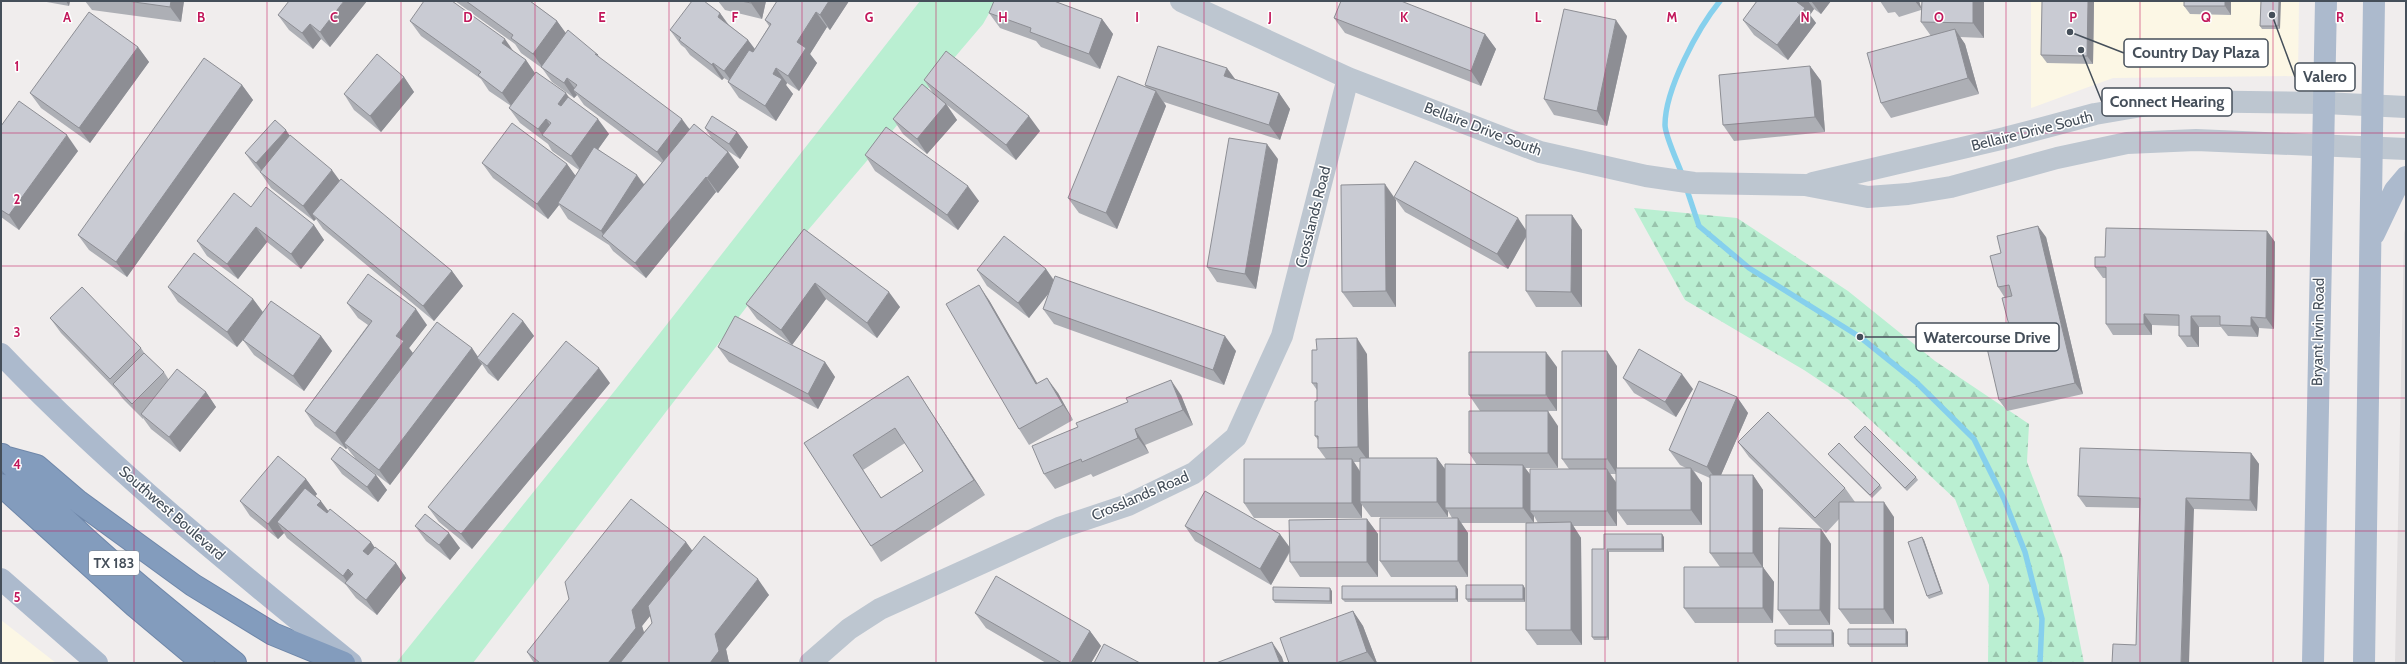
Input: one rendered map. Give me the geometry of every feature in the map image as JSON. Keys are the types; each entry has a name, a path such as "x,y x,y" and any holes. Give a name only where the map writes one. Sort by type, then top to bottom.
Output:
{"highway":[{"name":"TX 183","path":"2,456 40,496 82,536 235,663"},
{"path":"2,456 37,466 79,502 193,586 266,630 344,663"},
{"name":"TX 183","path":"1,485 135,606 203,663"}],"main road":[{"name":"Bryant Irvin Road","path":"2312,663 2326,1"},
{"path":"2364,663 2374,1"},
{"path":"2370,244 2395,190 2406,177"},
{"name":"Southwest Boulevard","path":"1,354 120,468 278,604 351,663"},
{"path":"1,579 97,663"}],"street":[{"name":"Bellaire Drive South","path":"1180,1 1348,78 1540,152 1646,176 1694,183 1734,185 1804,185 1868,197 1908,194 1959,185 2057,158 2127,143 2196,140 2406,149"},
{"name":"Crosslands Road","path":"810,663 850,629 880,609 1059,528 1128,504 1194,473 1236,437 1282,336 1348,78"},
{"name":"Bellaire Drive South","path":"1804,185 2005,138 2095,114 2171,101 2324,103 2406,107"}],"shaded area":[{"path":"2031,1 2299,1 2298,76 2113,78 2031,108"},
{"path":"2406,224 2406,663 2395,663 2404,233"},
{"path":"1,620 56,663 1,663"}],"green space":[{"path":"920,1 996,1 983,24 781,262 473,663 396,663 617,388"},
{"path":"1634,208 1737,218 1848,291 1935,361 2029,424 2027,462 2063,558 2084,663 1988,663 1989,585 1955,499 1849,400 1804,370 1685,300"}],"building":[{"path":"127,1 171,1 170,7"},
{"path":"289,1 344,1 320,32 310,24 302,33 278,15"},
{"path":"424,1 452,1 505,39 502,43 526,60 502,93 478,75 481,72 410,21"},
{"path":"466,1 530,1 557,21 533,54 511,38 513,35"},
{"path":"692,1 704,1 720,13 718,17 748,40 724,71 713,63 712,65 679,40 681,38 670,30"},
{"path":"777,1 829,1 820,15 816,12 797,42 806,48 788,76 776,68 773,74 782,79 765,106 728,82 749,50 753,52 771,24 765,20"},
{"path":"994,1 1054,1 1102,19 1089,54 1030,32 1031,28 989,13"},
{"path":"1341,1 1401,1 1485,34 1471,71 1334,18"},
{"path":"1757,1 1798,1 1797,2 1805,8 1777,45 1743,20"},
{"path":"1922,1 1973,1 1973,23 1921,22"},
{"path":"2042,1 2088,1 2087,56 2041,55"},
{"path":"2184,1 2225,1 2225,6 2184,6"},
{"path":"2261,1 2279,1 2278,26 2260,26"},
{"path":"1564,9 1616,20 1597,111 1544,99"},
{"path":"89,12 138,47 79,128 30,93"},
{"path":"1955,29 1968,78 1881,103 1867,53"},
{"path":"568,30 598,55 595,54 682,119 657,152 573,90 577,85 567,78 564,83 541,67"},
{"path":"1158,46 1227,68 1224,76 1279,93 1269,125 1145,85"},
{"path":"946,51 1029,116 1006,145 924,80"},
{"path":"377,54 404,77 370,116 344,94"},
{"path":"204,58 242,85 116,262 78,235"},
{"path":"1810,66 1815,117 1723,125 1719,75"},
{"path":"536,72 566,93 558,104 561,106 568,97 598,119 571,156 542,135 551,123 546,119 538,129 509,108"},
{"path":"1118,76 1156,91 1106,213 1068,198"},
{"path":"922,84 946,104 917,139 893,119"},
{"path":"19,101 67,135 9,215 1,210 1,126"},
{"path":"712,116 737,132 729,144 705,128"},
{"path":"275,120 286,130 256,163 245,153"},
{"path":"512,123 567,164 537,204 482,163"},
{"path":"694,124 728,152 635,263 602,236"},
{"path":"886,127 968,186 947,215 865,155"},
{"path":"290,135 332,170 303,206 260,172"},
{"path":"1229,138 1267,144 1245,274 1207,267"},
{"path":"594,147 637,175 601,231 558,203"},
{"path":"1415,161 1518,218 1497,254 1394,197"},
{"path":"341,179 452,271 423,306 312,214"},
{"path":"1385,184 1386,291 1342,292 1341,185"},
{"path":"266,187 314,225 291,254 256,227 227,264 197,241 234,193 251,207"},
{"path":"1526,215 1572,215 1571,292 1526,291"},
{"path":"2038,226 2075,383 1999,400 1987,348 2021,340 2018,327 2010,329 2002,298 2012,296 2009,285 1998,287 1990,256 2001,253 1997,236"},
{"path":"2106,228 2267,231 2266,318 2251,317 2251,326 2220,325 2220,316 2191,316 2191,336 2179,336 2179,315 2144,314 2144,324 2106,324 2106,267 2095,267 2095,257 2105,257"},
{"path":"804,229 889,292 867,323 815,283 781,330 746,304"},
{"path":"1004,236 1046,269 1018,303 977,270"},
{"path":"194,253 253,299 227,332 168,287"},
{"path":"368,274 416,309 396,336 404,341 335,433 305,411 372,321 347,303"},
{"path":"1055,276 1225,336 1213,370 1043,309"},
{"path":"979,285 1036,384 1047,378 1063,405 1019,429 946,304"},
{"path":"82,287 141,348 110,379 50,318"},
{"path":"271,301 321,336 293,376 243,340"},
{"path":"513,313 523,321 487,366 477,358"},
{"path":"735,316 825,362 808,394 718,347"},
{"path":"437,322 472,348 379,470 344,443"},
{"path":"1357,338 1358,447 1318,448 1318,436 1315,436 1315,401 1317,401 1317,383 1312,383 1312,350 1317,350 1316,339"},
{"path":"566,341 599,368 461,534 428,507"},
{"path":"1639,349 1682,374 1665,402 1623,378"},
{"path":"1562,351 1607,351 1607,459 1562,459"},
{"path":"1469,352 1546,352 1546,395 1469,395"},
{"path":"144,353 164,372 132,404 113,384"},
{"path":"177,369 206,392 169,437 141,414"},
{"path":"908,376 974,480 871,546 804,443","holes":["895,428 923,471 881,498 853,455"]},
{"path":"1171,380 1183,410 1135,429 1138,438 1082,462 1081,459 1044,474 1032,446 1078,427 1076,423 1128,402 1126,398"},
{"path":"1699,381 1737,397 1707,467 1669,450"},
{"path":"1469,411 1548,411 1548,453 1469,453"},
{"path":"1768,412 1845,488 1815,518 1738,442"},
{"path":"1865,426 1916,477 1905,488 1854,437"},
{"path":"1839,443 1880,485 1870,495 1828,454"},
{"path":"340,447 376,475 367,487 331,459"},
{"path":"2080,448 2251,453 2250,500 2186,498 2181,663 2112,663 2113,644 2136,645 2140,498 2078,496"},
{"path":"278,456 306,479 268,524 240,501"},
{"path":"1360,458 1437,458 1437,502 1360,502"},
{"path":"1244,459 1352,459 1352,503 1244,503"},
{"path":"1445,464 1523,465 1523,508 1445,508"},
{"path":"1616,468 1691,468 1691,510 1616,510"},
{"path":"1530,469 1607,469 1607,511 1530,511"},
{"path":"1710,475 1753,475 1753,553 1710,553"},
{"path":"305,488 321,501 317,505 327,513 330,509 371,542 363,551 368,555 375,547 396,563 366,600 345,583 353,574 348,569 343,576 277,522"},
{"path":"1205,491 1280,534 1260,569 1185,526"},
{"path":"631,499 686,542 632,610 636,628 608,663 540,663 527,652 569,599 565,582"},
{"path":"1839,502 1884,502 1884,609 1839,609"},
{"path":"425,514 449,533 439,545 415,526"},
{"path":"1380,518 1458,518 1458,561 1380,561"},
{"path":"1367,519 1367,562 1290,562 1289,520"},
{"path":"1571,522 1571,630 1526,630 1526,523"},
{"path":"1779,528 1821,529 1820,610 1778,610"},
{"path":"1604,534 1662,534 1662,549 1607,549 1607,637 1592,637 1592,549 1604,549"},
{"path":"704,536 758,579 715,634 719,651 710,663 620,663 652,623 648,606"},
{"path":"1922,537 1941,591 1927,596 1908,542"},
{"path":"1684,567 1763,567 1763,608 1684,608"},
{"path":"996,576 1090,631 1071,663 1062,663 975,613"},
{"path":"1466,585 1523,585 1523,599 1466,599"},
{"path":"1342,586 1456,586 1456,599 1342,599"},
{"path":"1273,587 1330,588 1330,601 1273,600"},
{"path":"1353,611 1367,652 1336,663 1289,663 1280,638"},
{"path":"1848,629 1906,629 1906,644 1848,644"},
{"path":"1775,630 1832,630 1832,644 1775,644"},
{"path":"1272,642 1280,663 1216,663"},
{"path":"1104,644 1140,663 1094,663"}],"waterway":[{"path":"1683,177 1666,130 1666,110 1670,94 1684,60 1702,27 1720,1"},
{"path":"1686,187 1699,226 1749,268 1860,337 1916,382 1974,439 2004,499 2025,552 2042,619 2040,663"}],"place":[{"name":"Valero","path":"2272,15"},
{"name":"Country Day Plaza","path":"2070,32"},
{"name":"Connect Hearing","path":"2081,50"},
{"name":"Watercourse Drive","path":"1860,337"}]}
